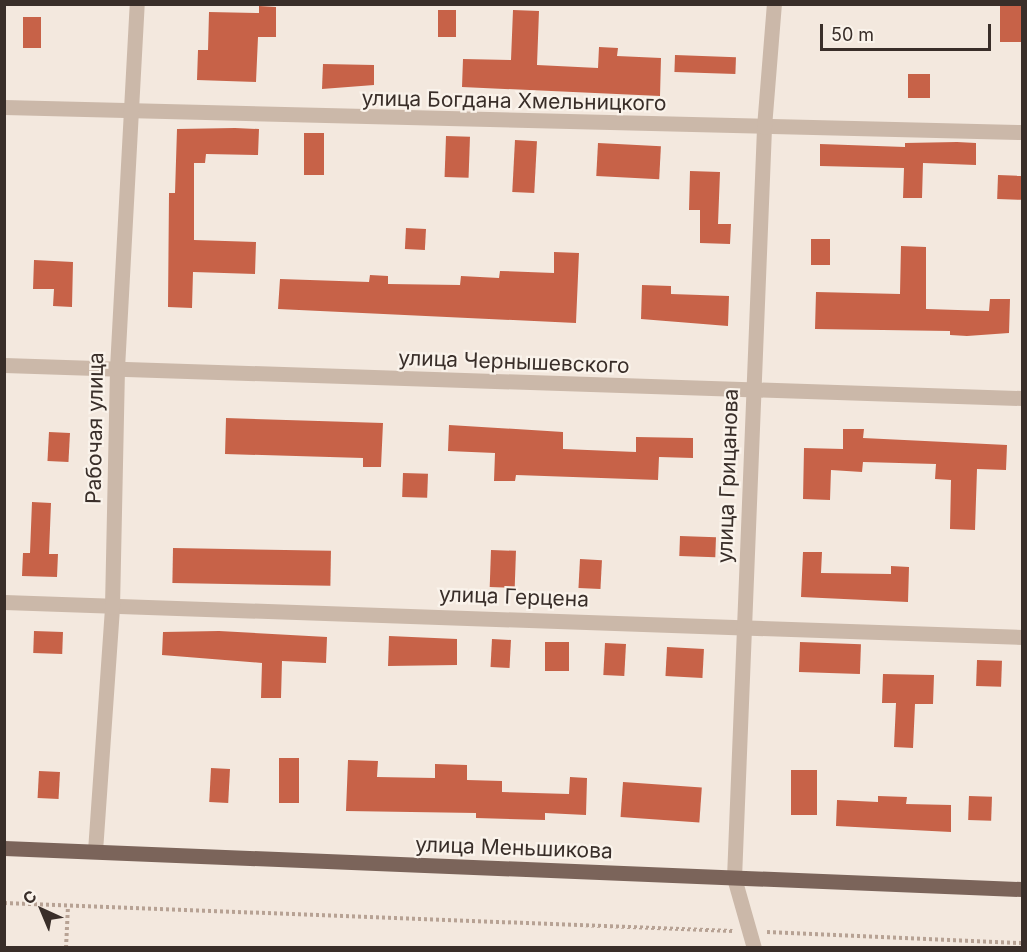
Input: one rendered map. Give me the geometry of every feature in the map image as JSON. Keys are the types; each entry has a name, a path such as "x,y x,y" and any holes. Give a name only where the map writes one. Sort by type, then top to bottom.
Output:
{"main road":[{"name":"улица Меньшикова","path":"4,848 1023,889"}],"street":[{"name":"Рабочая улица","path":"95,851 112,607 117,368 129,113 137,4"},
{"name":"улица Грицанова","path":"754,948 734,878 764,127 774,4"},
{"name":"улица Богдана Хмельницкого","path":"4,107 129,113 1023,132"},
{"name":"улица Чернышевского","path":"4,365 753,392 1023,398"},
{"name":"улица Герцена","path":"4,602 743,625 1023,637"}],"path":[{"path":"4,903 1023,943"},
{"path":"66,948 68,906"}],"building":[{"path":"1000,4 1022,4 1022,42 1000,42"},
{"path":"259,6 276,7 276,37 258,37 256,82 197,80 198,50 208,50 209,12 259,13"},
{"path":"438,10 456,10 456,37 438,37"},
{"path":"513,10 539,11 537,65 598,68 599,47 618,48 617,56 661,58 660,96 462,87 463,59 511,60"},
{"path":"23,17 41,17 41,48 23,48"},
{"path":"675,55 736,57 735,74 674,72"},
{"path":"323,64 374,65 374,85 322,89"},
{"path":"908,74 930,74 930,98 908,98"},
{"path":"177,129 259,129 258,155 206,154 205,163 194,163 194,240 256,242 255,274 193,272 192,308 168,307 169,193 175,193"},
{"path":"304,133 324,133 324,175 304,175"},
{"path":"446,136 470,137 469,178 445,177"},
{"path":"515,140 537,141 534,193 512,192"},
{"path":"598,143 661,146 659,179 596,176"},
{"path":"905,143 976,143 976,165 923,163 922,198 903,198 904,168 820,166 820,144 905,147"},
{"path":"690,171 720,172 718,224 731,224 730,244 700,243 700,210 689,210"},
{"path":"998,175 1022,176 1022,200 997,199"},
{"path":"406,228 426,229 425,250 405,249"},
{"path":"811,239 830,239 830,265 811,265"},
{"path":"901,246 926,247 926,309 989,311 990,299 1010,299 1009,333 967,336 950,335 950,331 815,329 816,292 900,294"},
{"path":"554,252 579,253 576,323 278,309 280,279 369,282 370,275 388,276 388,284 460,285 461,276 499,278 500,271 554,273"},
{"path":"34,260 73,262 72,307 53,306 54,289 33,289"},
{"path":"642,285 671,286 671,294 729,296 728,326 641,319"},
{"path":"226,418 383,423 381,467 363,467 363,458 225,454"},
{"path":"449,425 563,432 563,449 636,452 636,437 693,438 693,458 659,457 658,480 516,475 515,481 494,481 495,453 448,451"},
{"path":"843,429 864,429 863,438 1007,445 1006,470 977,469 975,530 950,529 951,480 935,479 936,464 863,462 862,472 831,470 830,500 803,499 804,448 843,449"},
{"path":"49,432 70,433 68,462 47,461"},
{"path":"403,473 428,474 427,498 402,497"},
{"path":"32,502 51,503 49,554 58,554 57,577 22,576 23,553 30,553"},
{"path":"680,536 716,537 715,557 679,556"},
{"path":"173,548 331,551 330,586 172,583"},
{"path":"491,550 516,551 515,588 490,587"},
{"path":"803,552 822,552 821,573 891,574 891,566 909,567 908,602 801,597"},
{"path":"580,559 602,560 600,589 578,588"},
{"path":"34,631 63,632 62,654 33,653"},
{"path":"219,631 327,637 326,663 282,661 281,698 261,698 262,663 162,655 163,632"},
{"path":"389,636 457,639 457,665 388,666"},
{"path":"492,639 511,640 510,668 491,667"},
{"path":"545,642 569,642 569,671 545,671"},
{"path":"800,642 861,644 860,674 799,672"},
{"path":"605,643 626,644 624,676 603,675"},
{"path":"667,647 704,649 702,678 665,676"},
{"path":"977,660 1002,661 1001,687 976,686"},
{"path":"883,674 934,675 933,704 915,704 913,748 894,747 896,703 882,703"},
{"path":"279,758 299,758 299,803 279,803"},
{"path":"348,760 378,761 377,777 435,778 435,764 467,765 467,780 502,781 502,792 569,794 570,777 587,778 586,815 545,813 545,820 476,818 476,813 346,811"},
{"path":"211,768 230,769 228,803 209,802"},
{"path":"791,770 817,770 817,815 791,815"},
{"path":"39,771 60,772 59,799 38,798"},
{"path":"623,782 702,788 699,822 621,817"},
{"path":"878,796 907,797 906,804 951,805 951,832 836,826 837,800 878,802"},
{"path":"969,796 992,797 991,821 968,820"}]}
